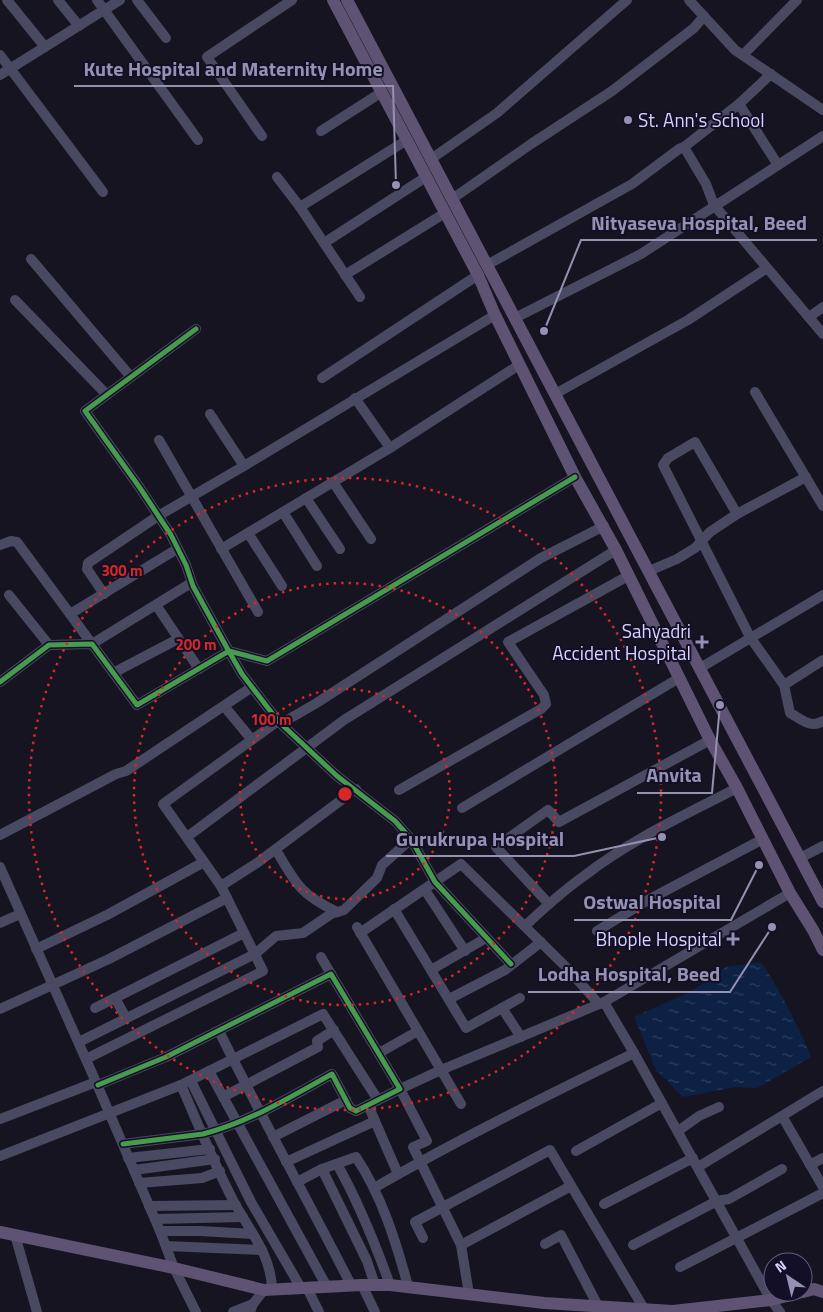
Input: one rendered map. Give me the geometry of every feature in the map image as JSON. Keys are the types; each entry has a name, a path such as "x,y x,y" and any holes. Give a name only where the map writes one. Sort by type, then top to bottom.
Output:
{"main road":[{"path":"333,0 478,276 519,365 575,477 604,526 710,740 737,788 790,894 813,930 823,950"},
{"path":"347,0 823,902"},
{"path":"0,1232 174,1268 268,1290 356,1285 408,1286 469,1294 539,1307 645,1311 673,1311 763,1301"}],"street":[{"path":"7,0 44,47"},
{"path":"58,0 79,26"},
{"path":"96,0 198,140"},
{"path":"0,75 120,0"},
{"path":"137,0 166,38"},
{"path":"262,136 207,58 292,0"},
{"path":"431,159 497,113 627,0"},
{"path":"743,55 797,0"},
{"path":"692,1 735,50 823,110"},
{"path":"452,199 612,91 694,28 704,16"},
{"path":"0,55 103,192"},
{"path":"487,265 632,184 684,147 739,104 771,74"},
{"path":"321,131 382,92"},
{"path":"739,104 778,165"},
{"path":"515,318 642,254 714,205 823,136"},
{"path":"300,207 407,140"},
{"path":"684,147 706,184 714,205 823,334"},
{"path":"277,177 300,207 360,297"},
{"path":"324,244 426,177"},
{"path":"345,275 445,213"},
{"path":"31,259 131,377"},
{"path":"555,394 688,320 767,268"},
{"path":"322,378 478,276"},
{"path":"15,300 107,395"},
{"path":"809,317 823,307"},
{"path":"104,594 87,569 88,563 158,516 495,315"},
{"path":"196,329 85,411 140,488 178,548 192,583 229,651 252,687 280,722 307,748 337,776 356,789 395,822 411,839 435,882 511,964"},
{"path":"221,549 390,448 519,365"},
{"path":"755,392 823,506"},
{"path":"355,398 390,448"},
{"path":"210,414 244,466"},
{"path":"159,440 258,612"},
{"path":"737,514 695,442 668,458 663,465 751,638 784,685 790,713 812,725 823,721"},
{"path":"0,545 11,541 17,542 137,705 229,651 267,661 575,477"},
{"path":"648,571 677,559 695,548 710,532 737,514 806,478"},
{"path":"333,482 371,539"},
{"path":"306,498 340,549"},
{"path":"283,512 317,566"},
{"path":"86,1060 263,971 221,886 162,804 280,722 315,704 541,558 604,526"},
{"path":"248,533 282,586"},
{"path":"70,614 178,548"},
{"path":"187,837 344,720 616,550"},
{"path":"399,790 541,709 546,704 544,695 508,642 628,576"},
{"path":"0,682 49,645 92,644 192,583"},
{"path":"9,595 49,645"},
{"path":"700,668 823,596"},
{"path":"156,605 198,669"},
{"path":"113,673 178,638"},
{"path":"784,685 823,660"},
{"path":"462,808 679,678"},
{"path":"0,835 116,774 126,771 252,687"},
{"path":"224,706 252,740"},
{"path":"549,904 496,848 548,810 559,822 710,740"},
{"path":"525,926 585,875 636,842 737,788"},
{"path":"221,886 276,850 356,789"},
{"path":"79,1042 255,954 276,936 302,933 331,914 344,910 377,878 382,865 411,839"},
{"path":"597,930 648,900 763,839"},
{"path":"800,858 823,846"},
{"path":"276,850 292,878 303,892 317,902 337,912"},
{"path":"36,950 107,915 204,862"},
{"path":"461,1104 358,930 424,890 461,864 601,1003 634,1053 763,1285"},
{"path":"0,867 97,1083 174,1268 196,1312"},
{"path":"424,890 465,951"},
{"path":"123,1144 203,1134 237,1124 261,1114 332,1074 350,1108 356,1111 441,1070 601,1003 790,894"},
{"path":"0,1009 109,959 227,898"},
{"path":"394,909 466,1028 520,998"},
{"path":"0,923 20,914"},
{"path":"95,1008 244,934"},
{"path":"431,970 486,938"},
{"path":"449,1000 471,989 511,964 541,942"},
{"path":"321,957 428,1141 413,1147 461,1245 469,1294"},
{"path":"0,1119 166,1057 331,974"},
{"path":"115,998 126,1018"},
{"path":"502,1008 521,1037"},
{"path":"0,1156 186,1083 324,1014 378,1100"},
{"path":"223,1097 318,1047 317,1041 334,1030"},
{"path":"219,1031 297,1182 356,1285 375,1312"},
{"path":"378,1053 418,1031"},
{"path":"374,1188 546,1096 634,1053"},
{"path":"210,1071 237,1124 327,1287"},
{"path":"186,1083 216,1131 251,1202 319,1312"},
{"path":"186,1083 203,1134 236,1205 262,1250 272,1276 268,1290 251,1308 233,1312"},
{"path":"604,1204 695,1163 823,1092"},
{"path":"273,1137 346,1100"},
{"path":"576,1151 662,1103"},
{"path":"368,1105 398,1174"},
{"path":"678,1131 699,1116 719,1107"},
{"path":"782,1116 823,1186"},
{"path":"286,1162 375,1121"},
{"path":"128,1158 210,1149"},
{"path":"423,1238 415,1222 550,1150 645,1311"},
{"path":"297,1182 322,1170 356,1158 374,1188 398,1247 408,1286"},
{"path":"810,1165 823,1158"},
{"path":"134,1170 215,1159"},
{"path":"337,1164 354,1194 372,1233 390,1285"},
{"path":"633,1245 717,1201 729,1199 782,1169"},
{"path":"322,1170 368,1261 375,1285"},
{"path":"139,1183 202,1178 220,1171"},
{"path":"461,1245 571,1186"},
{"path":"680,1267 823,1193"},
{"path":"149,1206 236,1205"},
{"path":"155,1219 243,1217"},
{"path":"160,1232 200,1231 253,1234"},
{"path":"15,1235 37,1312"},
{"path":"545,1244 561,1236 602,1308"},
{"path":"166,1246 262,1250"}],"water":[{"path":"761,962 788,1008 811,1057 757,1088 736,1087 683,1097 656,1070 634,1017 692,991 726,967"}],"cycle path":[{"path":"196,329 85,411 171,535 186,565 193,586 227,648 242,674 278,721 337,776 395,821 411,839 435,882 511,964"},
{"path":"0,682 49,645 92,644 137,705 229,651 267,661 575,477"},
{"path":"98,1085 166,1057 331,974 400,1089 356,1111 350,1108 332,1074 253,1116 220,1129 203,1134 123,1144"}],"place":[{"name":"St. Ann's School","path":"628,120"},
{"name":"Kute Hospital and Maternity Home","path":"396,185"},
{"name":"Nityaseva Hospital, Beed","path":"544,331"},
{"name":"Sahyadri Accident Hospital","path":"702,642"},
{"name":"Anvita","path":"720,705"},
{"name":"Gurukrupa Hospital","path":"662,837"},
{"name":"Ostwal Hospital","path":"759,865"},
{"name":"Lodha Hospital, Beed","path":"772,927"},
{"name":"Bhople Hospital","path":"733,939"}]}
